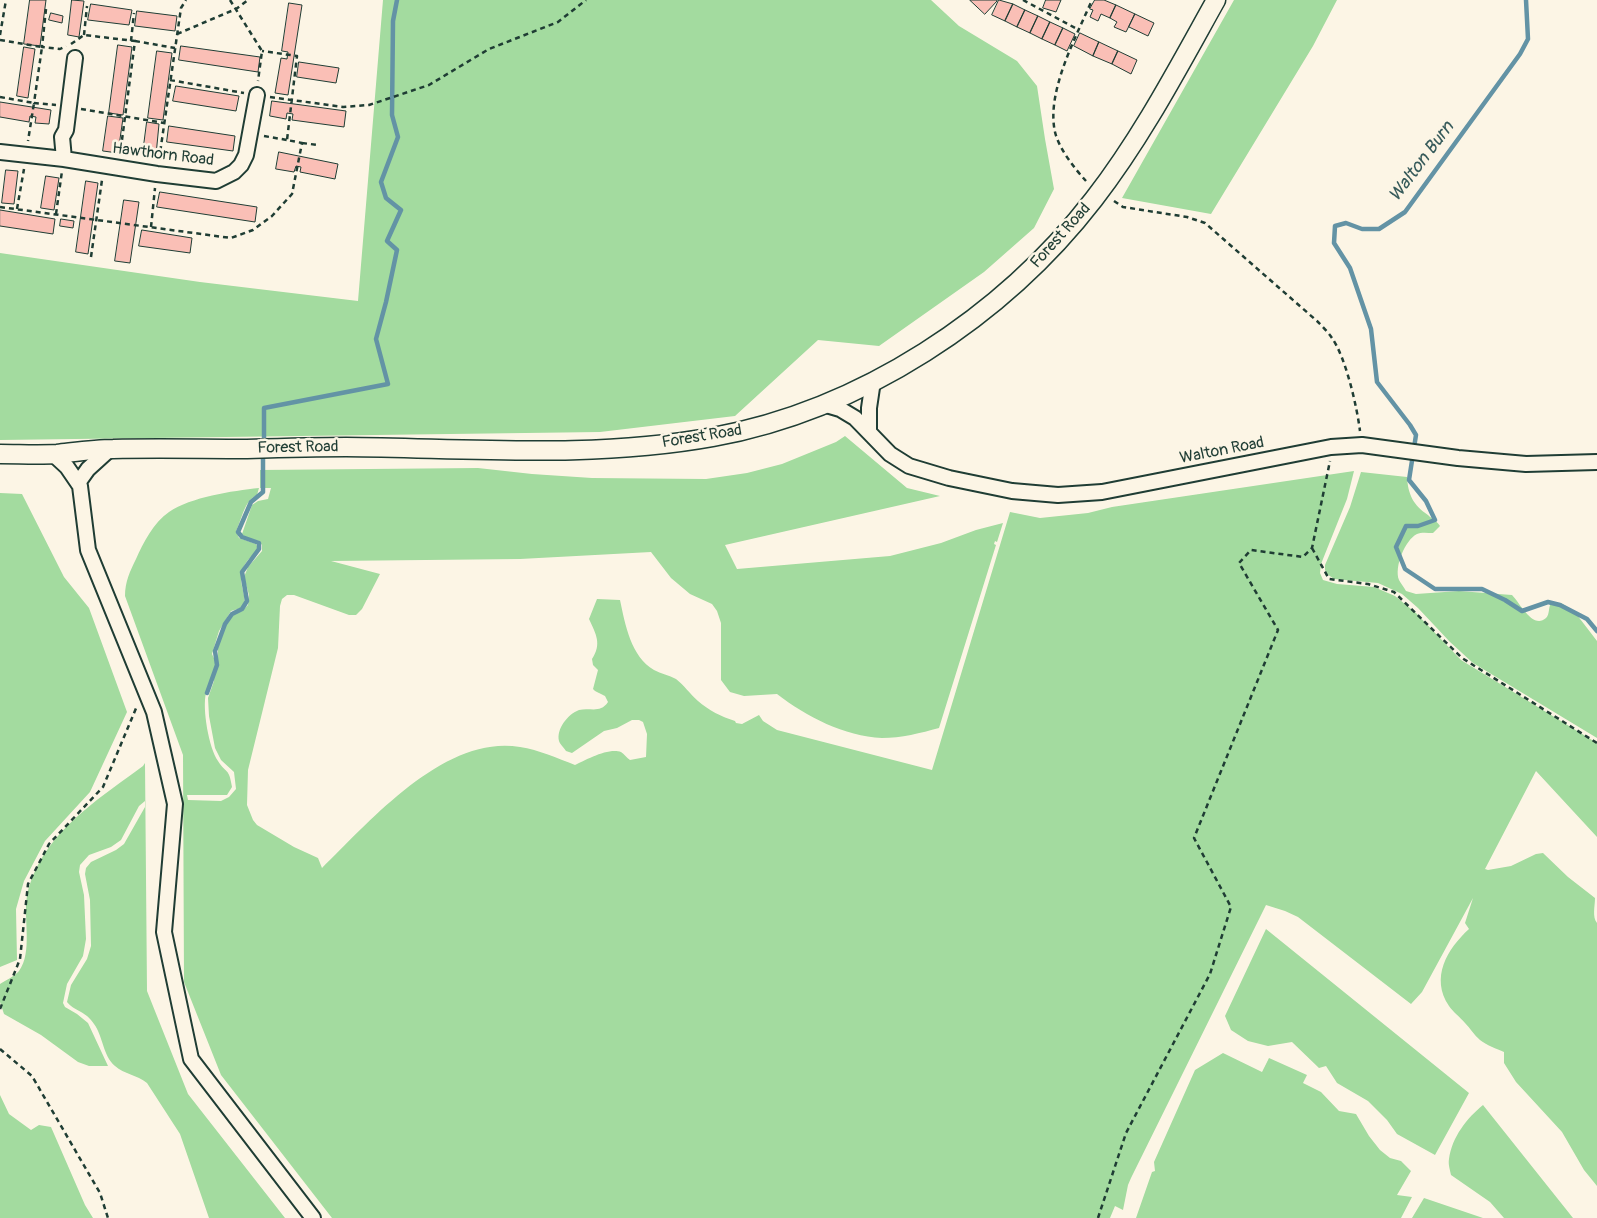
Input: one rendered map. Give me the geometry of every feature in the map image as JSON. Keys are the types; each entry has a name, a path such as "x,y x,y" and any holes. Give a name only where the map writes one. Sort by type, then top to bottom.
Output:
{"street":[{"name":"Forest Road","path":"0,454 53,454 110,449 344,447 460,450 597,449 644,446 714,437 772,423 823,404 873,381 926,352 981,313 1034,266 1096,197 1135,141 1216,0"},
{"path":"64,159 62,137 66,130 75,58"},
{"name":"Hawthorn Road","path":"0,152 64,159 157,174 216,181 226,177 241,165 246,155 256,95"},
{"path":"869,432 873,381"},
{"name":"Walton Road","path":"823,404 848,414 890,454 915,468 949,478 1012,491 1058,495 1102,492 1332,447 1362,445 1458,458 1526,464 1597,462"},
{"path":"78,483 88,469 110,449"},
{"path":"53,454 68,467 78,483 82,496 88,550 154,712 175,804 164,932 191,1060 313,1218"}],"path":[{"path":"0,35 6,0"},
{"path":"151,227 181,8 186,0"},
{"path":"230,0 262,51 256,95"},
{"path":"177,34 236,9 248,0"},
{"path":"170,80 256,95 343,107 369,105 429,85 490,49 558,22 586,0"},
{"path":"1023,0 1079,30"},
{"path":"1086,181 1072,166 1055,133 1054,101 1066,59 1092,0"},
{"path":"84,35 87,6"},
{"path":"17,209 34,103 46,9"},
{"path":"131,41 134,13"},
{"path":"0,40 60,49 84,35 175,48"},
{"path":"118,168 135,41"},
{"path":"262,51 297,56 287,140"},
{"path":"0,97 164,123"},
{"path":"250,133 318,145"},
{"path":"0,207 231,238 253,230 272,216 292,194 302,142"},
{"path":"56,214 64,159"},
{"path":"91,256 104,166"},
{"path":"1114,201 1122,207 1187,216 1205,223 1316,321 1332,338 1340,353 1357,410 1362,445"},
{"path":"1098,1218 1126,1133 1210,974 1232,907 1194,838 1278,630 1239,563 1252,550 1303,557 1312,548 1332,447"},
{"path":"1312,548 1329,579 1368,584 1394,592 1462,658 1597,743"},
{"path":"0,1009 20,959 28,884 49,844 103,787 144,688"},
{"path":"0,1049 32,1076 100,1194 108,1218"}],"green space":[{"path":"383,0 931,0 959,26 1017,61 1037,86 1054,189 1034,228 984,272 879,346 818,340 735,416 600,432 0,440 0,253 200,282 358,301"},
{"path":"1234,0 1337,0 1313,46 1211,214 1122,198"},
{"path":"845,436 907,488 940,496 725,545 737,569 890,556 941,543 976,530 1003,523 997,542 995,541 994,544 996,545 939,728 882,738 854,734 813,718 777,694 744,696 730,692 721,680 721,623 717,611 712,604 690,594 671,578 651,552 520,559 331,561 380,574 362,609 356,615 349,615 294,595 287,595 282,599 278,648 248,770 247,805 253,820 257,825 294,847 318,858 322,868 363,827 411,785 437,767 464,754 492,747 520,747 541,752 575,765 610,751 621,752 630,760 646,757 647,734 643,722 639,720 632,720 617,728 604,731 572,753 566,751 559,741 561,727 571,715 583,709 602,708 608,702 605,696 593,689 598,670 593,665 592,659 597,649 597,639 589,619 597,599 620,600 630,639 640,657 654,670 676,679 698,701 715,713 742,724 759,715 763,721 777,730 932,770 1010,512 1040,518 1088,513 1112,507 1354,471 1347,499 1321,564 1320,573 1323,580 1337,584 1374,587 1395,596 1416,613 1461,660 1597,743 1597,837 1536,771 1485,869 1511,866 1536,854 1543,853 1568,877 1595,898 1594,915 1597,923 1597,1186 1584,1170 1562,1132 1516,1082 1504,1063 1504,1052 1485,1044 1478,1038 1451,1008 1444,995 1441,975 1444,964 1454,946 1469,929 1465,923 1473,898 1422,992 1411,1004 1298,917 1266,905 1131,1178 1123,1210 1115,1206 1110,1218 332,1218 221,1075 184,982 183,755 125,596 130,572 150,533 158,521 169,512 189,502 224,493 259,488 257,495 246,506 236,531 239,538 256,544 258,548 242,571 241,581 245,603 241,608 231,611 219,631 212,654 217,665 213,670 205,700 209,738 218,761 228,773 232,787 227,795 187,795 188,800 221,801 229,797 236,789 234,772 221,760 215,748 209,716 208,698 214,681 214,673 218,667 218,647 227,622 233,614 243,610 248,605 249,595 244,577 248,567 262,551 262,545 259,541 246,539 242,534 252,505 258,501 268,499 271,488 260,488 260,470 478,468 592,478 706,479 747,473 782,464 836,442"},
{"path":"1361,472 1407,477 1410,494 1415,503 1440,526 1433,533 1417,534 1408,542 1399,561 1398,568 1399,580 1406,591 1416,594 1459,591 1512,595 1527,614 1536,621 1546,618 1551,603 1561,603 1574,611 1597,641 1597,738 1473,663 1402,594 1378,583 1334,579 1327,574 1325,565 1350,507"},
{"path":"0,493 22,494 64,577 89,608 127,712 90,792 45,841 24,881 16,909 17,960 0,967"},
{"path":"145,763 147,991 188,1094 285,1218 209,1218 180,1134 147,1083 122,1071 111,1062 97,1029 91,1020 67,1002 71,985 87,959 91,946 90,900 85,874 86,868 91,862 124,844 145,807 145,801 139,806 121,840 111,847 89,855 80,865 79,872 84,895 86,939 83,956 67,984 63,1003 65,1007 88,1023 108,1066 89,1066 78,1062 41,1035 4,1014 0,1002 0,984 19,971 26,954 26,905 28,893 30,883 44,854 55,839 82,812"},
{"path":"1266,929 1469,1093 1435,1155 1397,1134 1387,1120 1368,1101 1337,1083 1326,1066 1319,1068 1292,1042 1268,1046 1248,1041 1231,1030 1225,1016"},
{"path":"1223,1053 1262,1072 1269,1058 1307,1075 1303,1083 1321,1092 1339,1111 1356,1114 1380,1150 1390,1158 1401,1161 1411,1171 1397,1195 1412,1197 1401,1218 1136,1218 1152,1172 1155,1171 1154,1162 1195,1070"},
{"path":"0,1095 9,1114 31,1130 39,1125 51,1127 85,1205 93,1218 0,1218"},
{"path":"1483,1105 1573,1218 1504,1218 1490,1202 1451,1175 1449,1161 1453,1143 1466,1122"},
{"path":"1424,1198 1483,1218 1412,1218"}],"building":[{"path":"30,0 46,0 40,46 24,44"},
{"path":"72,0 84,1 79,37 68,35"},
{"path":"970,0 997,0 997,1 985,14"},
{"path":"999,0 1013,4 1005,21 992,15"},
{"path":"1046,0 1061,0 1056,12 1043,8"},
{"path":"1095,0 1104,0 1116,5 1110,18 1101,14 1098,21 1090,17 1093,10 1090,9"},
{"path":"289,3 302,5 288,95 275,93 281,58 287,59 288,52 282,51"},
{"path":"91,4 132,10 129,25 88,20"},
{"path":"1013,4 1025,10 1017,27 1005,21"},
{"path":"1116,5 1135,14 1126,32 1114,27 1117,22 1110,18"},
{"path":"1025,10 1038,16 1030,33 1017,27"},
{"path":"137,11 177,16 175,31 135,26"},
{"path":"51,13 63,16 62,23 49,20"},
{"path":"1135,14 1154,23 1148,36 1129,27"},
{"path":"1038,16 1050,22 1042,39 1030,33"},
{"path":"1050,22 1063,28 1055,45 1042,39"},
{"path":"1063,28 1075,34 1067,51 1055,45"},
{"path":"1080,33 1099,42 1093,56 1074,46"},
{"path":"1099,42 1118,51 1112,64 1093,56"},
{"path":"118,45 132,47 123,115 109,113"},
{"path":"181,46 260,57 258,72 179,60"},
{"path":"24,47 35,49 28,98 17,96"},
{"path":"157,51 172,53 163,120 148,118"},
{"path":"1118,51 1137,60 1131,74 1112,64"},
{"path":"299,62 339,68 336,83 297,77"},
{"path":"176,86 239,96 236,111 173,101"},
{"path":"272,101 346,111 344,127 292,120 293,114 287,113 286,119 270,116"},
{"path":"0,102 51,110 49,124 35,123 36,117 30,116 29,122 0,117"},
{"path":"108,116 123,118 118,153 103,151"},
{"path":"147,122 159,124 156,155 143,153"},
{"path":"169,126 235,136 233,151 167,142"},
{"path":"279,152 338,164 335,179 300,172 301,167 296,166 294,172 276,169"},
{"path":"6,170 18,171 14,204 2,203"},
{"path":"46,176 59,178 54,210 41,208"},
{"path":"86,181 98,183 88,254 76,252"},
{"path":"160,192 257,207 255,222 157,207"},
{"path":"124,200 139,202 130,263 115,261"},
{"path":"0,210 55,219 53,234 0,226"},
{"path":"61,219 74,221 73,228 60,226"},
{"path":"142,230 192,238 190,253 139,246"}],"waterway":[{"path":"264,444 264,408 388,384 376,339 397,250 387,241 401,210 386,198 381,182 398,137 392,115 393,21 397,0"},
{"name":"Walton Burn","path":"1526,0 1528,39 1520,54 1405,212 1379,229 1362,229 1346,223 1335,226 1334,243 1350,268 1371,329 1377,382 1416,435 1409,480 1426,501 1435,520 1418,526 1406,526 1396,547 1405,569 1435,589 1482,589 1522,611 1548,602 1560,605 1587,619 1597,631"},
{"path":"207,693 217,665 215,651 225,624 232,614 242,609 247,601 242,572 259,549 259,543 242,537 238,532 251,502 263,492 263,452"}]}
